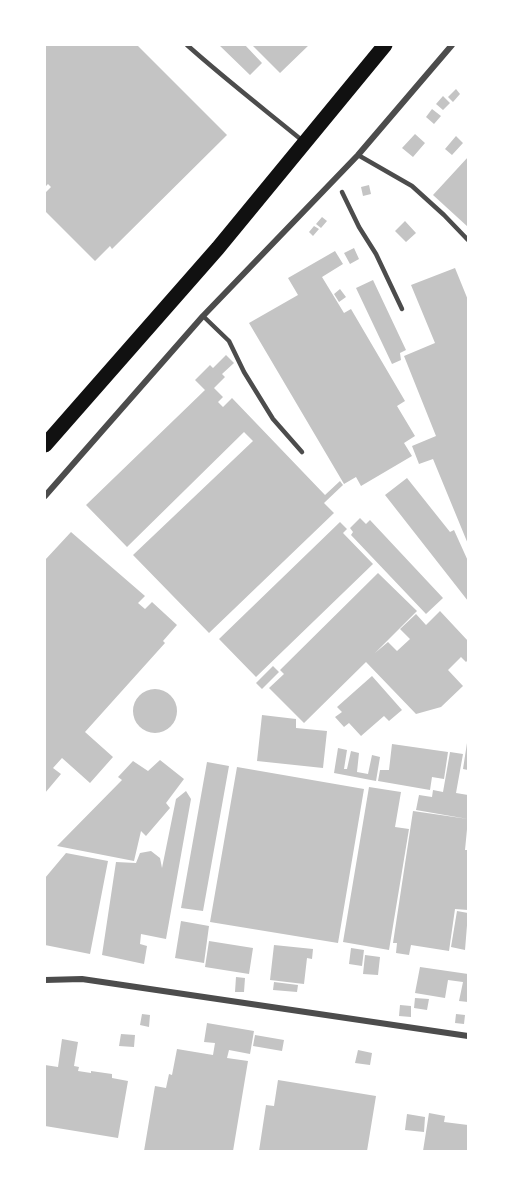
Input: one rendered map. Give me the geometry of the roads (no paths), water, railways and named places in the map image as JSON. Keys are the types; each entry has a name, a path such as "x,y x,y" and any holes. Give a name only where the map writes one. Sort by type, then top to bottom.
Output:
{"main road":[{"path":"45,445 218,248 386,45"}],"street":[{"path":"45,496 203,316 358,155 452,45"},
{"path":"45,980 82,979 468,1036"}],"lane":[{"path":"188,45 229,82 271,113 305,143"},
{"path":"358,155 412,186 468,240"},
{"path":"342,192 358,227 376,254 402,309"},
{"path":"203,316 230,341 244,372 273,419 302,452"}]}
